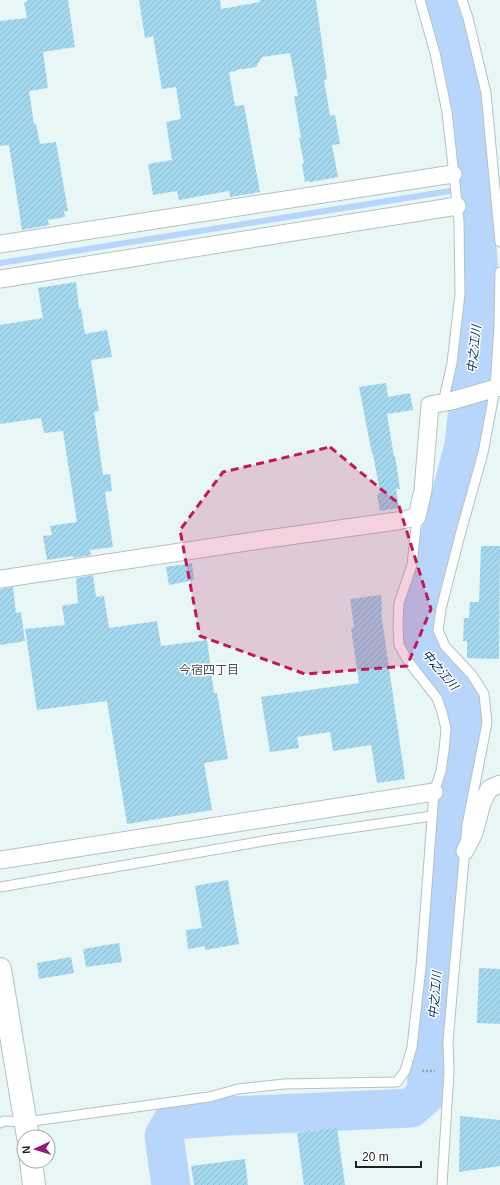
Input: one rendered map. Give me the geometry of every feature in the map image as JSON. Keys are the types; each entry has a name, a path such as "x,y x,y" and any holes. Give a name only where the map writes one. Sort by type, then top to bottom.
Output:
{"street":[{"path":"0,244 453,174"},
{"path":"0,279 457,206"},
{"path":"0,579 417,517 423,490 430,405 447,402 494,389"},
{"path":"466,851 474,833 482,803 489,789 500,784"},
{"path":"0,860 434,792"},
{"path":"0,969 27,1129"},
{"path":"32,1169 34,1185"}],"lane":[{"path":"420,0 435,53 447,112 459,221 460,294 447,402"},
{"path":"462,0 468,18 486,93 500,242"},
{"path":"442,1185 449,1072 448,1041 466,851 467,825 487,723 484,694 472,675 445,646 438,630 441,609 483,453 494,389 499,326 500,272"},
{"path":"33,1129 209,1097 238,1089 284,1084 397,1082 405,1071 412,1047 421,967 434,792 441,771 446,729 437,698 408,660 399,645 399,603 412,565 417,517"},
{"path":"0,887 275,840 432,816"},
{"path":"0,1122 4,1121 24,1129"}],"path":[{"path":"405,1071 449,1072"}],"highlighted area":[{"path":"330,447 398,503 431,609 407,666 305,674 200,636 180,530 223,472"}],"building":[{"path":"27,0 68,0 75,47 43,52 48,88 29,91 34,124 36,124 40,144 56,142 68,211 64,211 65,217 48,220 49,225 22,230 9,145 0,146 0,21 27,18 24,2 27,2"},
{"path":"139,0 220,0 221,9 260,2 259,0 316,0 327,79 324,80 330,116 335,115 340,144 332,145 338,177 305,182 302,164 304,163 299,138 301,138 294,96 298,96 290,53 262,57 256,67 229,72 235,106 244,105 260,192 230,197 229,191 179,200 177,191 153,195 148,164 172,160 166,122 181,119 176,87 162,89 153,36 145,38"},
{"path":"76,282 79,309 81,309 85,334 107,330 112,357 91,360 99,411 94,412 103,475 110,474 112,491 105,492 113,547 90,550 91,555 47,560 43,536 52,535 50,526 77,522 63,431 44,433 41,418 0,424 0,325 43,318 38,288"},
{"path":"386,383 388,397 410,393 413,410 387,414 400,489 396,489 399,508 380,511 377,494 380,493 359,387"},
{"path":"481,546 500,546 499,659 467,658 467,641 463,641 464,618 469,618 470,602 479,602"},
{"path":"192,563 194,580 169,585 166,567"},
{"path":"93,575 96,597 104,596 109,628 157,621 161,646 207,640 214,693 217,693 228,759 204,763 212,810 127,824 107,701 37,710 25,629 65,625 62,606 78,603 76,578"},
{"path":"13,587 16,613 21,612 25,641 0,645 0,589"},
{"path":"381,595 381,612 405,779 377,783 371,745 333,751 330,732 297,737 299,748 270,752 261,697 359,683 351,628 354,627 350,599"},
{"path":"228,880 239,944 205,950 205,946 188,949 186,930 202,928 195,886"},
{"path":"119,943 122,962 86,967 83,949"},
{"path":"71,957 74,973 39,979 37,963"},
{"path":"479,968 500,969 500,1024 477,1023"},
{"path":"460,1116 500,1120 500,1166 459,1172"},
{"path":"337,1128 345,1185 304,1185 297,1133"},
{"path":"245,1159 248,1185 194,1185 191,1166"}],"waterway":[{"name":"中之江川","path":"171,1185 164,1136 173,1120 411,1108 426,1095 429,1040 434,1017 453,808 466,729 464,701 451,679 424,654 417,639 416,618 464,446 480,288 467,116 456,56 438,0"},
{"path":"0,263 450,191"}],"district":[{"name":"今宿四丁目","path":"209,670"}]}
